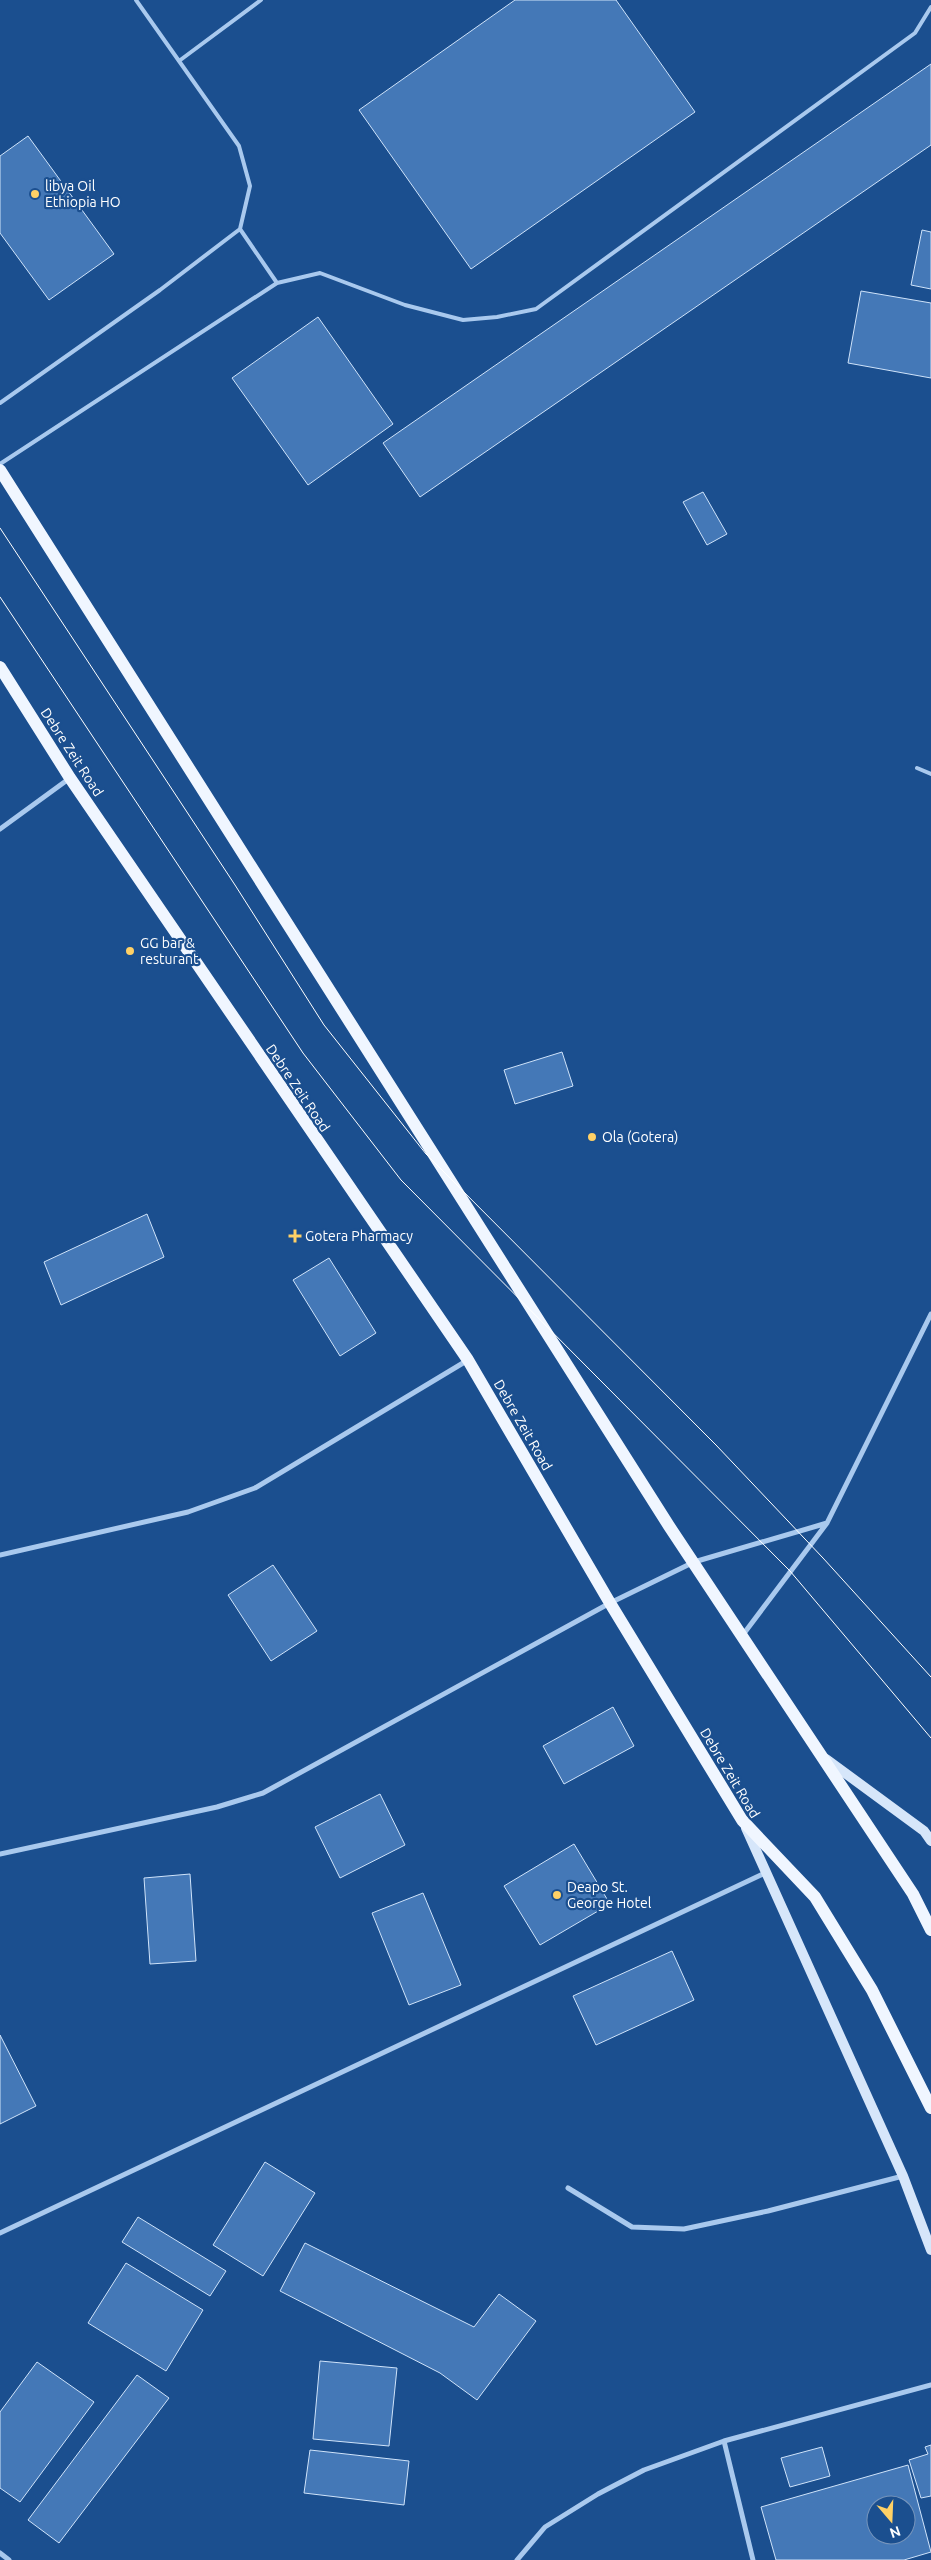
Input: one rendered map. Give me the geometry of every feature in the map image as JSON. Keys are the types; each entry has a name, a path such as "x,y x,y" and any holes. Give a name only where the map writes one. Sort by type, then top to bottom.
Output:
{"main road":[{"path":"0,470 663,1518 913,1894 931,1930"},
{"name":"Debre Zeit Road","path":"0,667 70,778 468,1360 610,1603 742,1820 903,2176 931,2250"},
{"path":"822,1756 924,1831 931,1841"},
{"path":"742,1820 815,1897 872,1990 931,2108"}],"street":[{"path":"0,829 70,778"},
{"path":"741,1637 826,1523 931,1314"},
{"path":"0,1555 188,1512 254,1488 468,1360"},
{"path":"0,1854 217,1807 263,1793 610,1603 694,1562 826,1523"},
{"path":"0,2233 767,1872"},
{"path":"568,2188 632,2227 684,2229 768,2211 903,2176"},
{"path":"518,2560 545,2528 598,2494 644,2470 724,2441 931,2385"},
{"path":"724,2441 753,2560"},
{"path":"0,2553 9,2560"}],"lane":[{"path":"0,402 160,290 240,229 250,186 239,146 136,0"},
{"path":"179,61 261,0"},
{"path":"0,464 277,283 320,273 405,305 463,320 497,317 536,309 915,33 931,7"},
{"path":"240,229 277,283"},
{"path":"917,768 931,774"}],"building":[{"path":"515,0 616,0 695,112 471,269 359,110"},
{"path":"931,64 931,145 420,497 383,443"},
{"name":"libya Oil Ethiopia HO","path":"28,136 114,254 49,300 0,233 0,156"},
{"path":"922,230 931,232 931,289 911,285"},
{"path":"861,291 931,303 931,378 848,363"},
{"path":"318,317 393,424 308,485 232,378"},
{"path":"703,492 727,534 707,545 683,502"},
{"path":"562,1052 573,1086 515,1104 504,1070"},
{"path":"147,1214 164,1257 61,1305 44,1262"},
{"path":"329,1258 376,1333 340,1356 293,1280"},
{"path":"273,1565 317,1631 271,1661 228,1595"},
{"path":"613,1707 634,1746 564,1784 543,1746"},
{"path":"380,1794 405,1845 340,1878 315,1827"},
{"name":"Deapo St. George Hotel","path":"574,1844 610,1904 540,1945 504,1886"},
{"path":"190,1874 196,1961 150,1964 144,1878"},
{"path":"423,1893 461,1985 409,2005 372,1913"},
{"path":"672,1951 694,2000 596,2045 573,1996"},
{"path":"0,2035 36,2106 0,2124"},
{"path":"265,2162 315,2193 263,2276 213,2245"},
{"path":"138,2217 226,2271 210,2296 122,2242"},
{"path":"305,2243 474,2327 499,2294 536,2321 477,2400 440,2373 280,2291"},
{"path":"126,2263 203,2310 166,2371 88,2323"},
{"path":"320,2361 397,2368 389,2446 313,2439"},
{"path":"37,2362 94,2402 20,2502 0,2488 0,2412"},
{"path":"137,2375 169,2398 59,2543 28,2520"},
{"path":"931,2445 931,2496 921,2498 909,2460 928,2454 925,2447"},
{"path":"822,2447 830,2476 790,2487 781,2458"},
{"path":"310,2450 409,2461 404,2505 304,2493"},
{"path":"908,2465 916,2495 866,2495 866,2545 916,2545 916,2495 931,2552 904,2560 776,2560 761,2507"}],"tram line":[{"path":"0,528 235,885 324,1025 426,1154 716,1445 823,1558 931,1677"},
{"path":"0,597 303,1053 401,1180 790,1571 931,1738"}],"place":[{"name":"libya Oil Ethiopia HO","path":"35,194"},
{"name":"GG bar & resturant","path":"130,951"},
{"name":"Ola (Gotera)","path":"592,1137"},
{"name":"Gotera Pharmacy","path":"295,1236"},
{"name":"Deapo St. George Hotel","path":"557,1895"}]}
